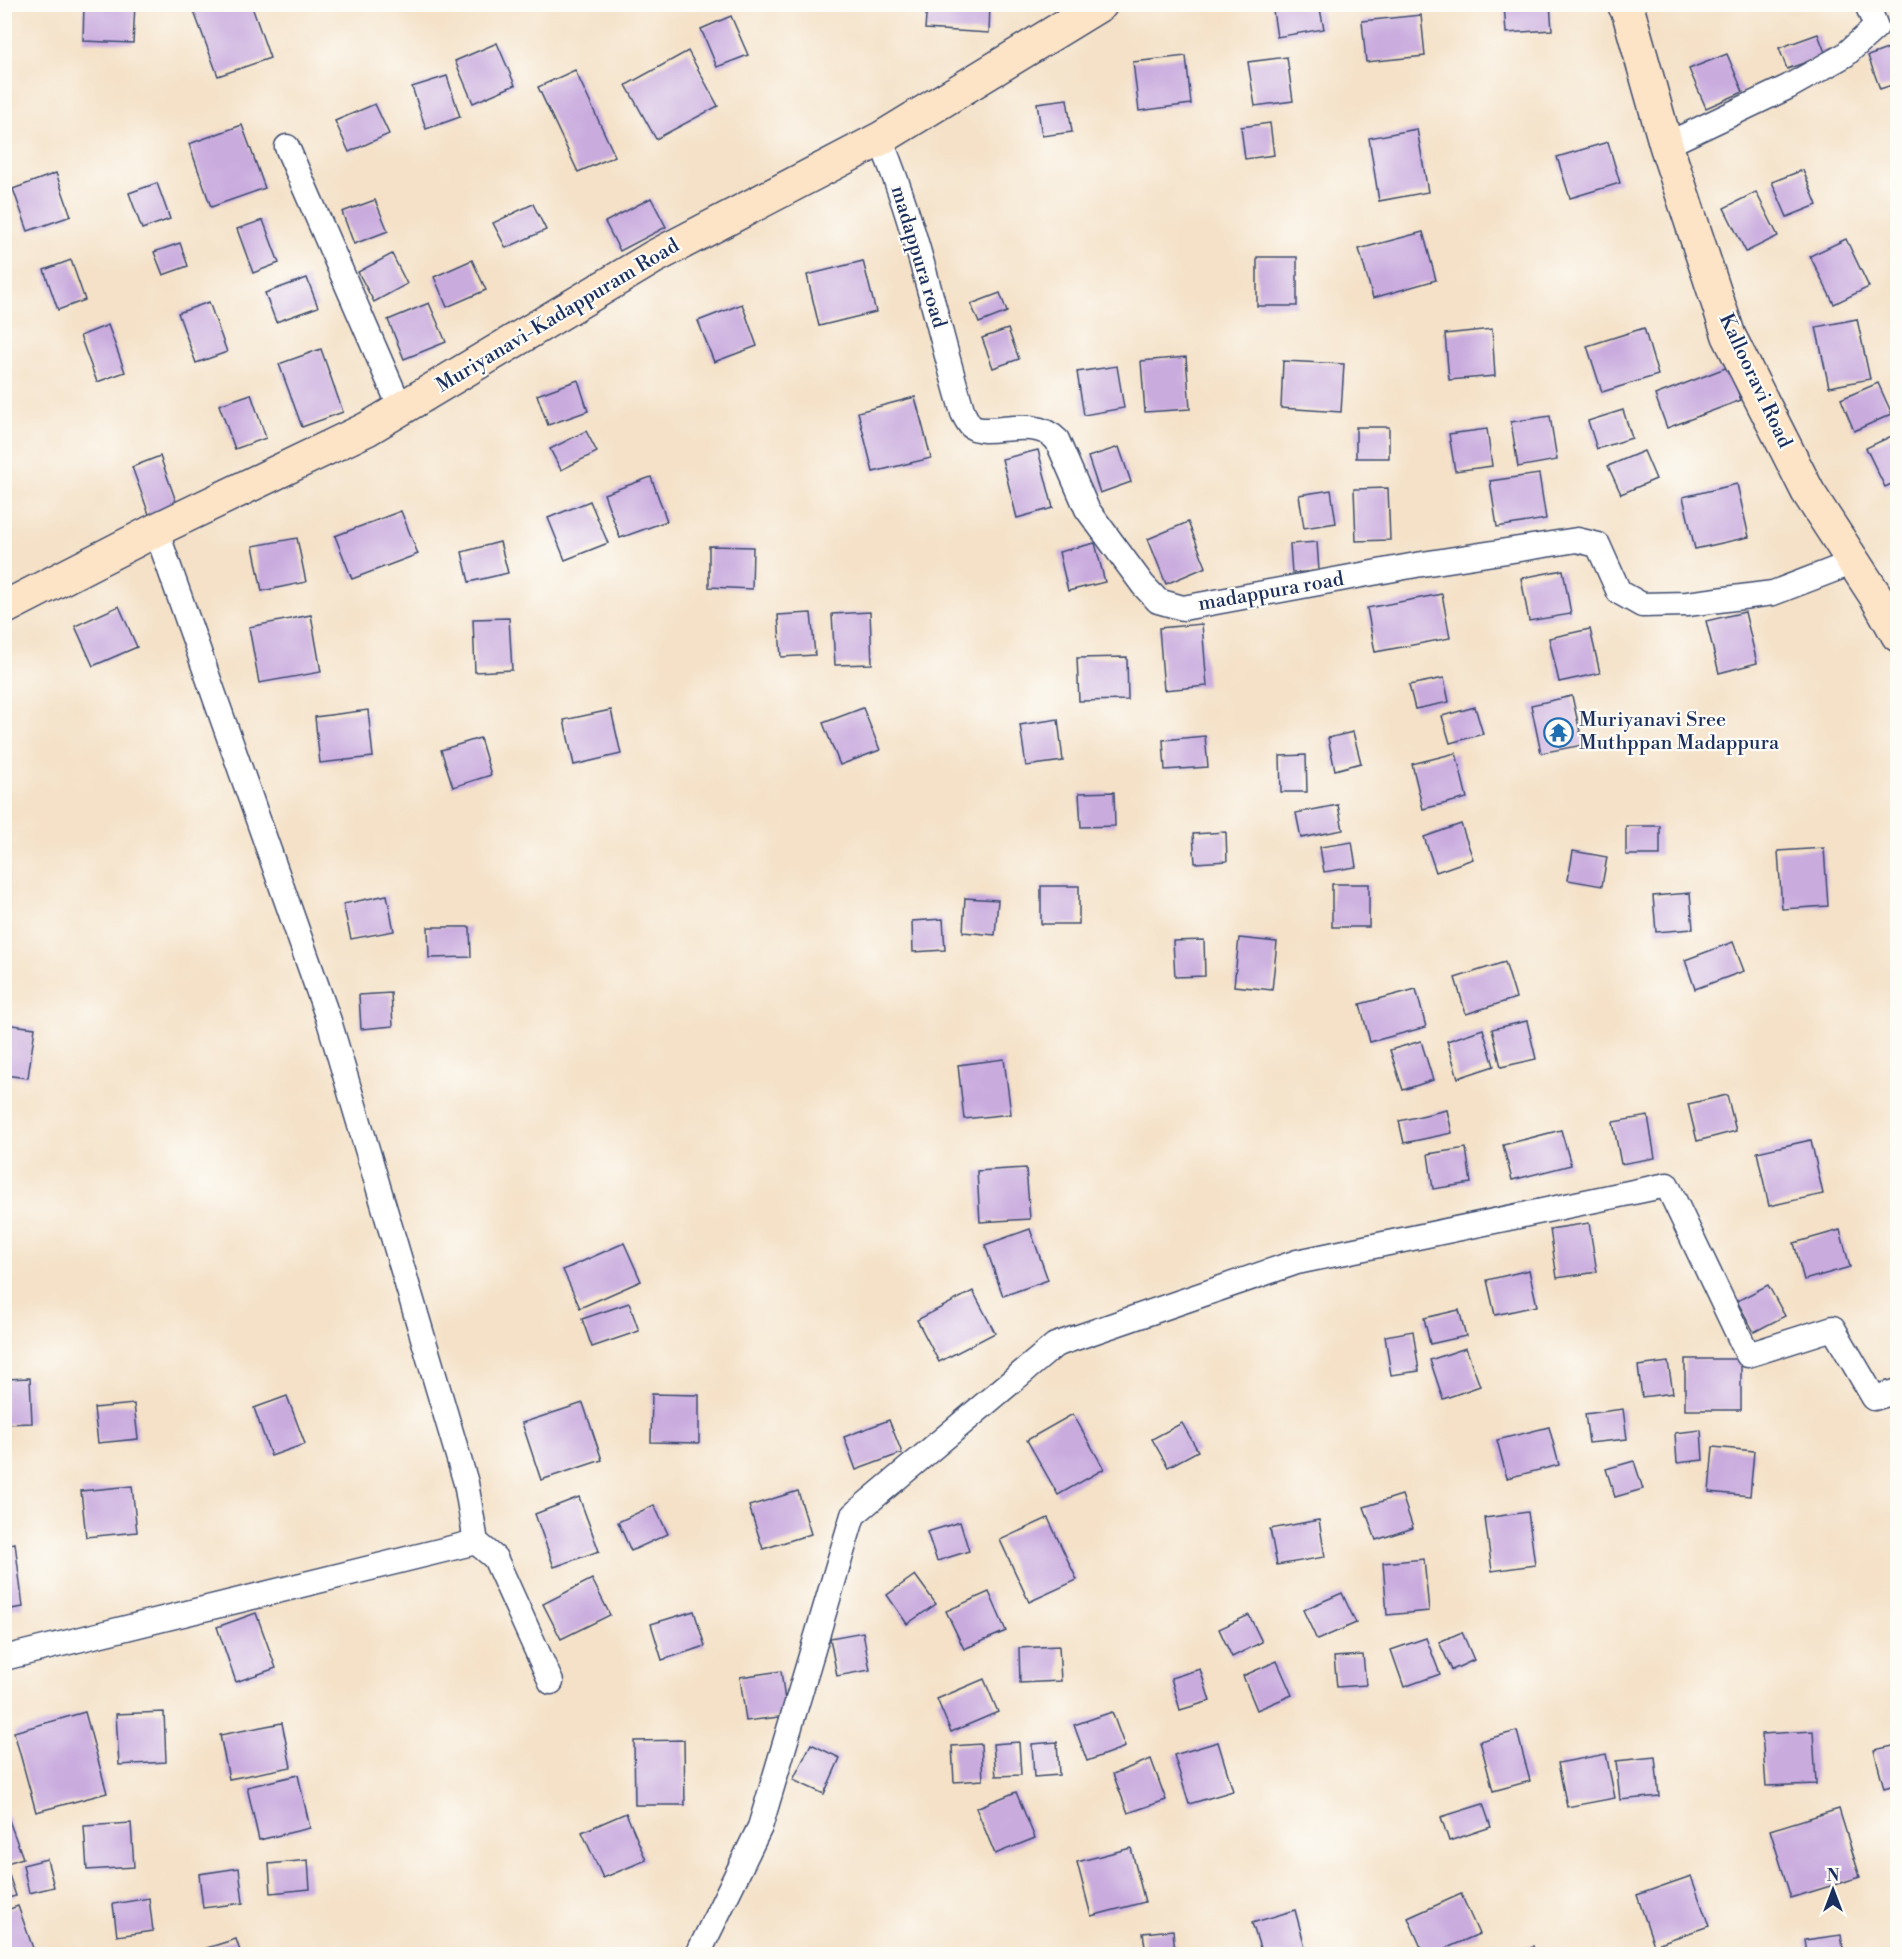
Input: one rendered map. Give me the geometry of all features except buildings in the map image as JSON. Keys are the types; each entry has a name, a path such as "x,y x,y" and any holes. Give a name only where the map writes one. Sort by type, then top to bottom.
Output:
{"street":[{"name":"Muriyanavi-Kadappuram Road","path":"4,608 156,531 367,429 654,257 880,139 1101,4"},
{"name":"Kallooravi Road","path":"1624,4 1629,14 1666,145 1729,336 1808,492 1877,598 1898,635"},
{"path":"1666,145 1788,87 1845,55 1876,27 1867,4"},
{"name":"madappura road","path":"880,139 920,256 963,413 971,425 978,430 1018,426 1051,433 1057,440 1087,510 1143,585 1158,601 1183,608 1416,565 1577,540 1598,545 1618,592 1642,605 1687,604 1773,593 1854,562"},
{"path":"287,147 401,409"},
{"path":"156,531 329,1021 466,1483 476,1542 495,1558 551,1683"},
{"path":"698,1954 760,1827 853,1515 1054,1345 1297,1262 1667,1185 1748,1355 1833,1328 1874,1398 1898,1391"},
{"path":"4,1658 476,1542"}],"place":[{"name":"Muriyanavi Sree Muthppan Madappura","path":"1558,732"}]}
